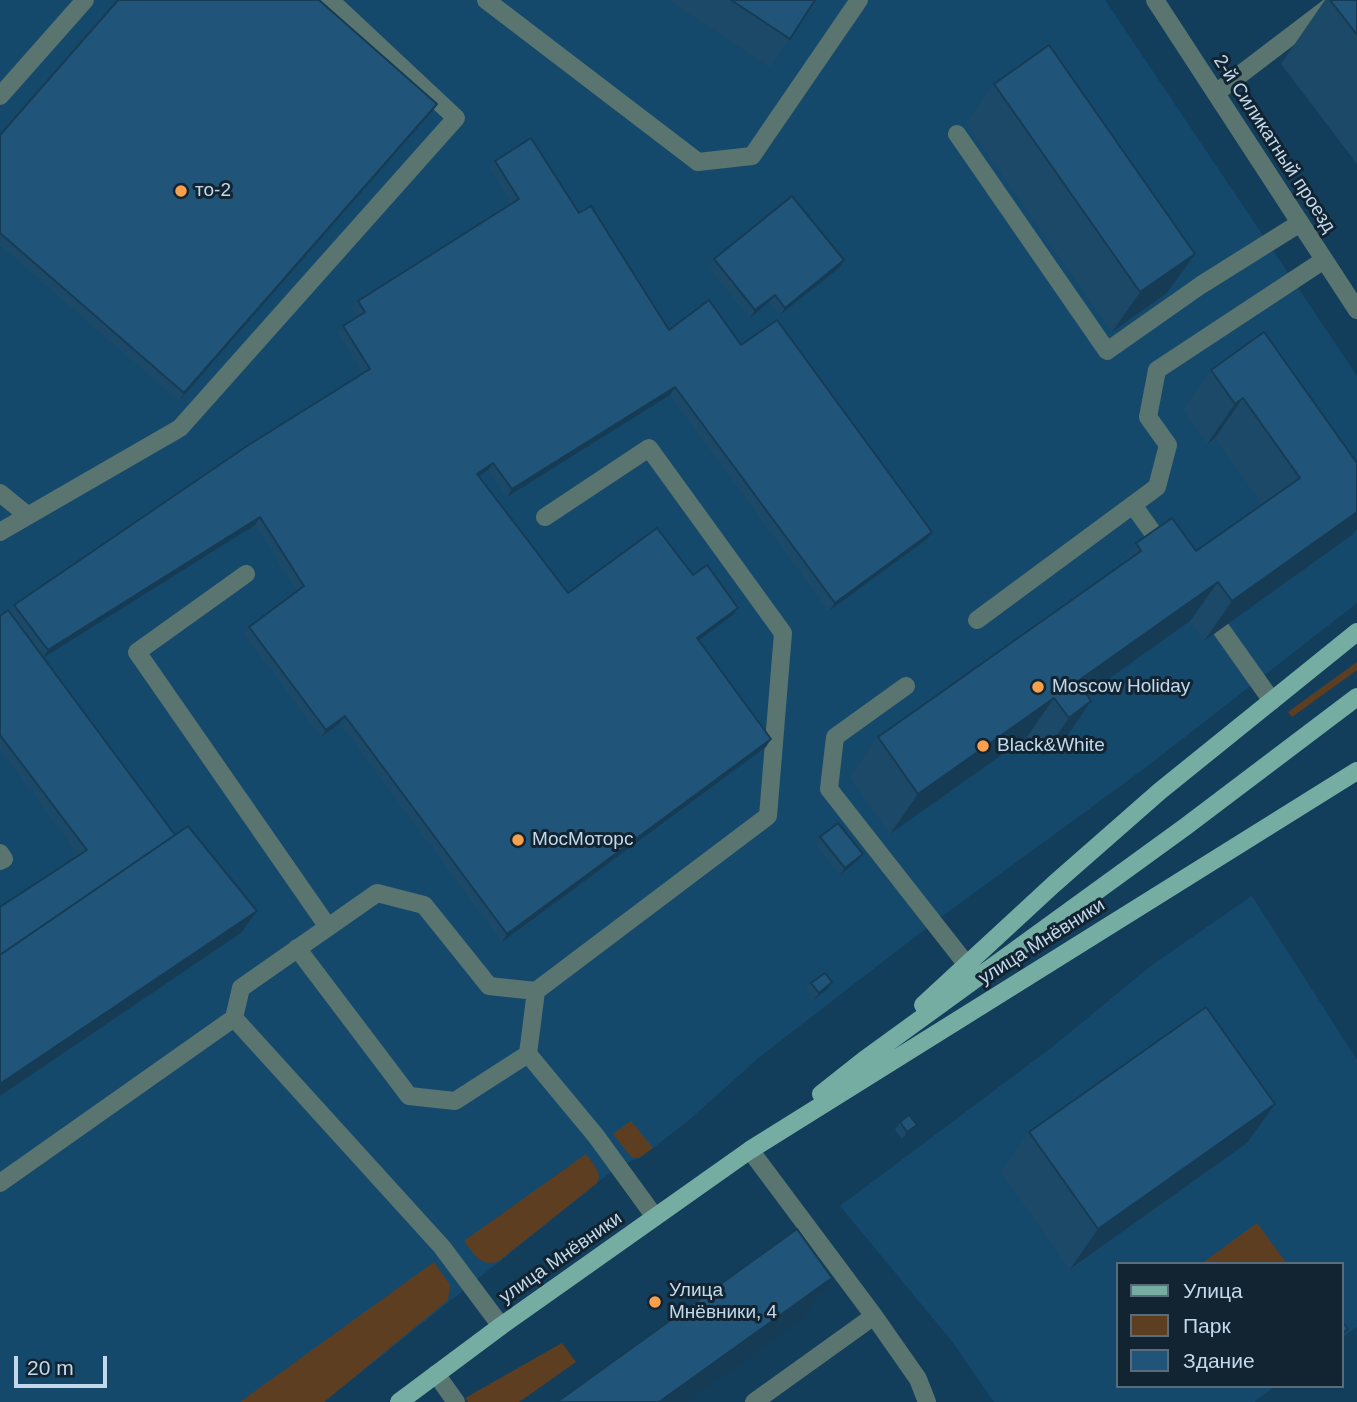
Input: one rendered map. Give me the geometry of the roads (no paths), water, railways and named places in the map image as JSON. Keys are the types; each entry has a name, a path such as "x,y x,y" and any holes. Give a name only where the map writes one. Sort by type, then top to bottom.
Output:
{"main road":[{"name":"улица Мнёвники","path":"864,1060 1160,791 1357,632"},
{"name":"улица Мнёвники","path":"399,1402 501,1326 750,1150 864,1060 1185,827 1357,697"},
{"name":"улица Мнёвники","path":"750,1150 1357,771"}],"street":[{"path":"0,96 85,0"},
{"path":"0,532 180,428 456,118 330,0"},
{"path":"486,0 698,162 751,156 859,0"},
{"name":"2-й Силикатный проезд","path":"1155,0 1357,310"},
{"path":"1216,93 1338,0"},
{"path":"957,134 1107,351 1201,285 1300,223"},
{"path":"977,620 1157,487 1168,446 1148,417 1157,370 1324,260"},
{"path":"0,1183 234,1018 241,988 377,893 424,905 489,986 536,991 768,817 783,633 649,449 545,517"},
{"path":"0,493 27,515"},
{"path":"1133,505 1178,569"},
{"path":"246,574 137,652 328,927"},
{"path":"1221,629 1272,701"},
{"path":"906,685 835,737 829,789 967,964"},
{"path":"0,853 4,859 0,862"},
{"path":"297,948 409,1096 456,1101 528,1054"},
{"path":"536,991 528,1054 596,1136 655,1217"},
{"path":"234,1018 442,1247 501,1326"},
{"path":"750,1150 874,1316 918,1379 927,1402"},
{"path":"754,1402 874,1316"},
{"path":"436,1374 456,1402"}],"place":[{"name":"то-2","path":"181,191"},
{"name":"Moscow Holiday","path":"1038,687"},
{"name":"Black&White","path":"983,746"},
{"name":"МосМоторс","path":"518,840"},
{"name":"Улица Мнёвники, 4","path":"655,1302"}]}
